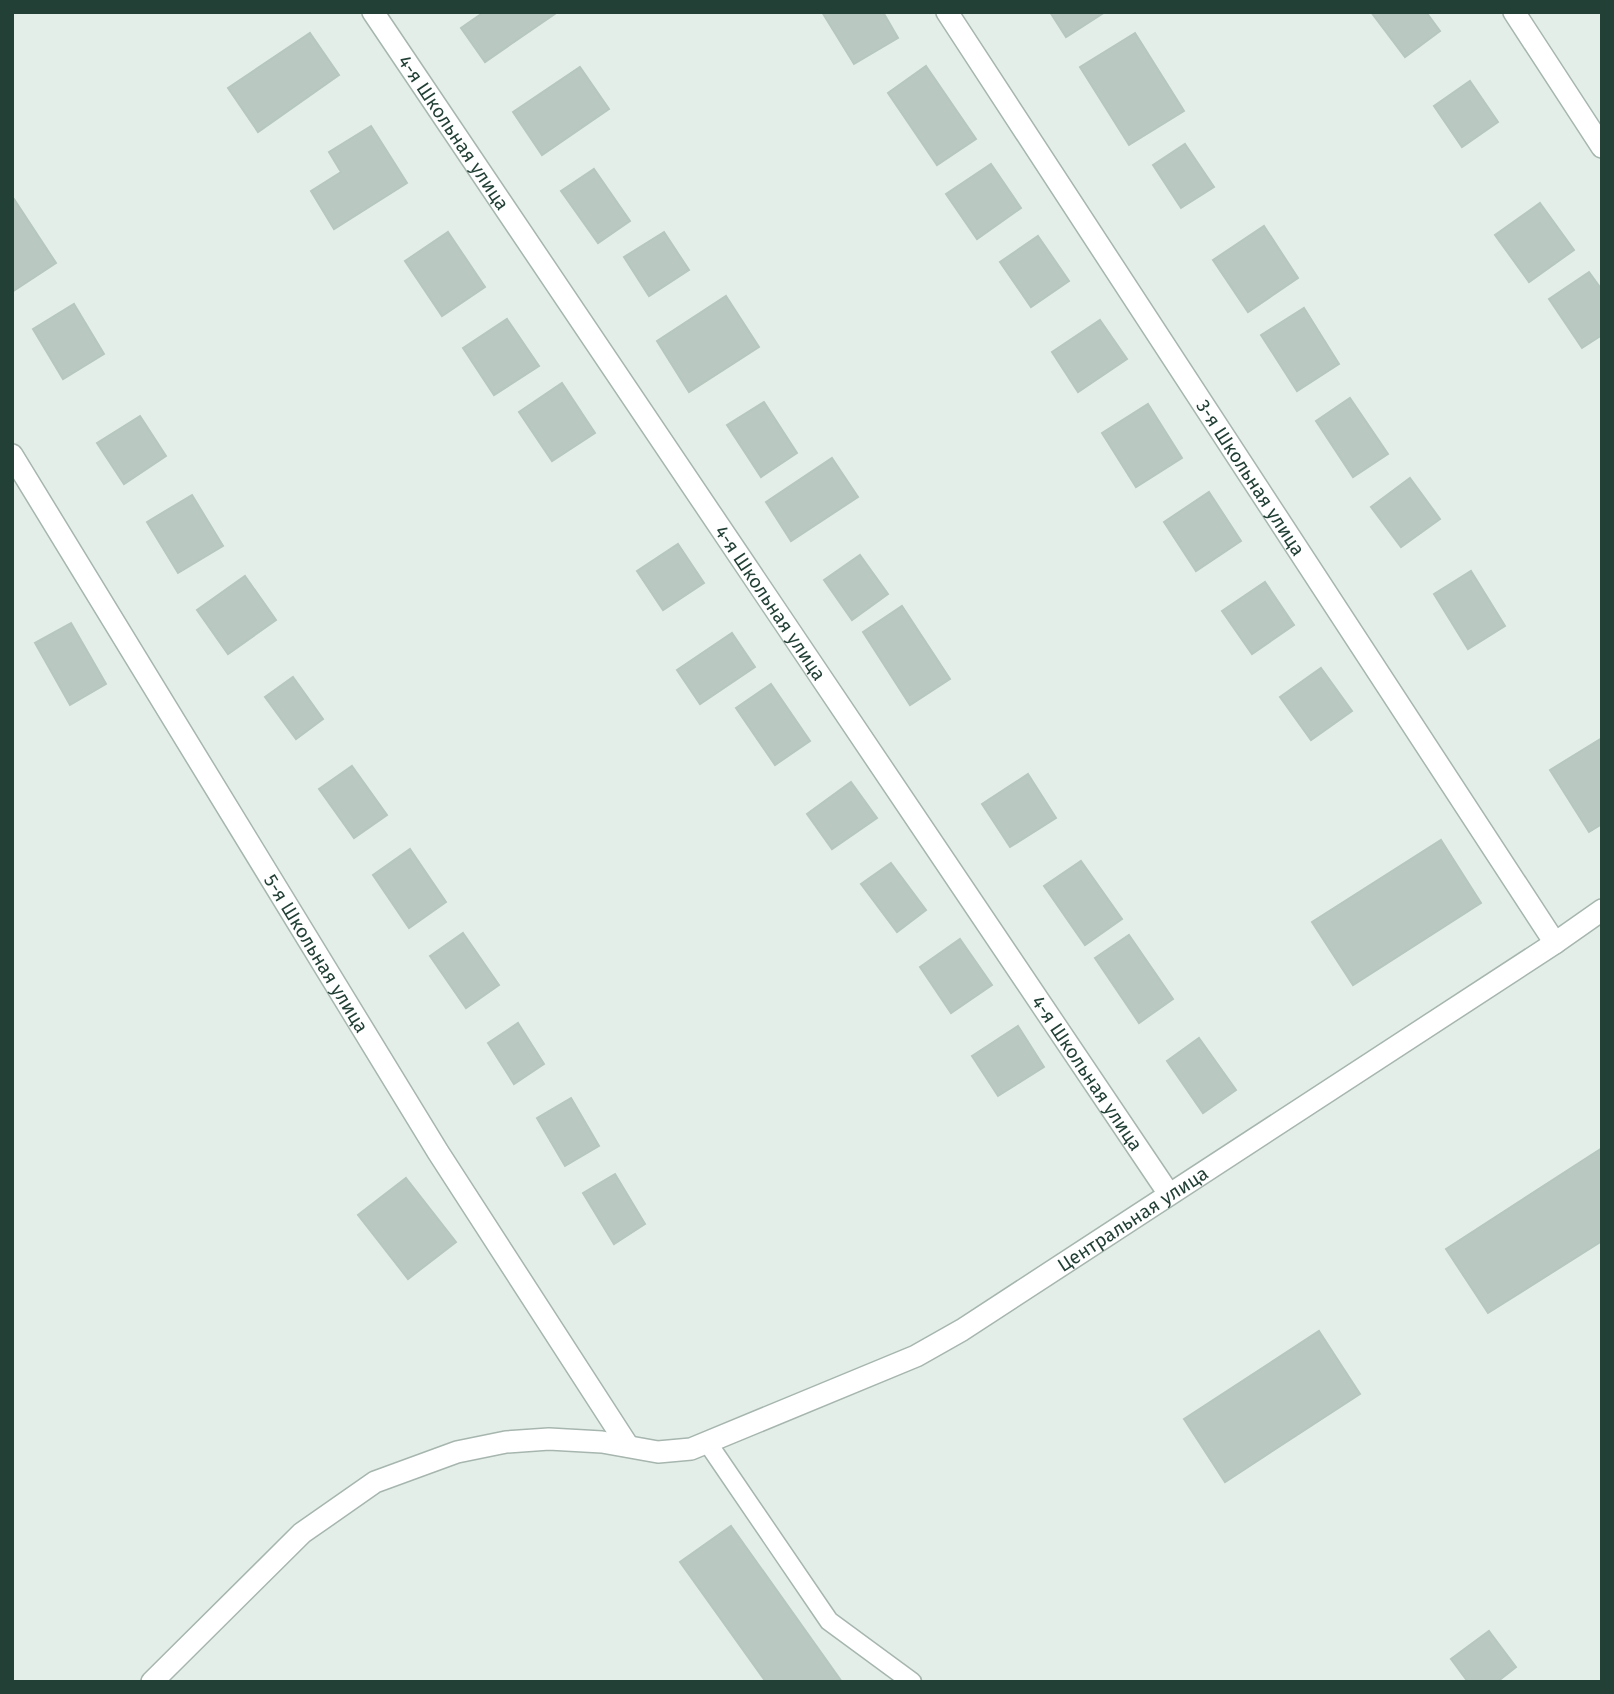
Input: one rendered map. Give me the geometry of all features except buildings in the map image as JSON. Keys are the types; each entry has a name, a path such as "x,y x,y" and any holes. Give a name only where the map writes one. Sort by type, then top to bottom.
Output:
{"street":[{"name":"4-я Школьная улица","path":"373,12 1170,1194"},
{"name":"3-я Школьная улица","path":"947,12 1555,943"},
{"path":"1514,12 1602,147"},
{"name":"5-я Школьная улица","path":"12,455 438,1152 628,1447"},
{"name":"Центральная улица","path":"152,1682 302,1533 376,1482 457,1452 506,1442 602,1442 658,1452 691,1449 916,1356 962,1330 1602,910"}],"lane":[{"path":"707,1442 829,1621 912,1682"}]}
